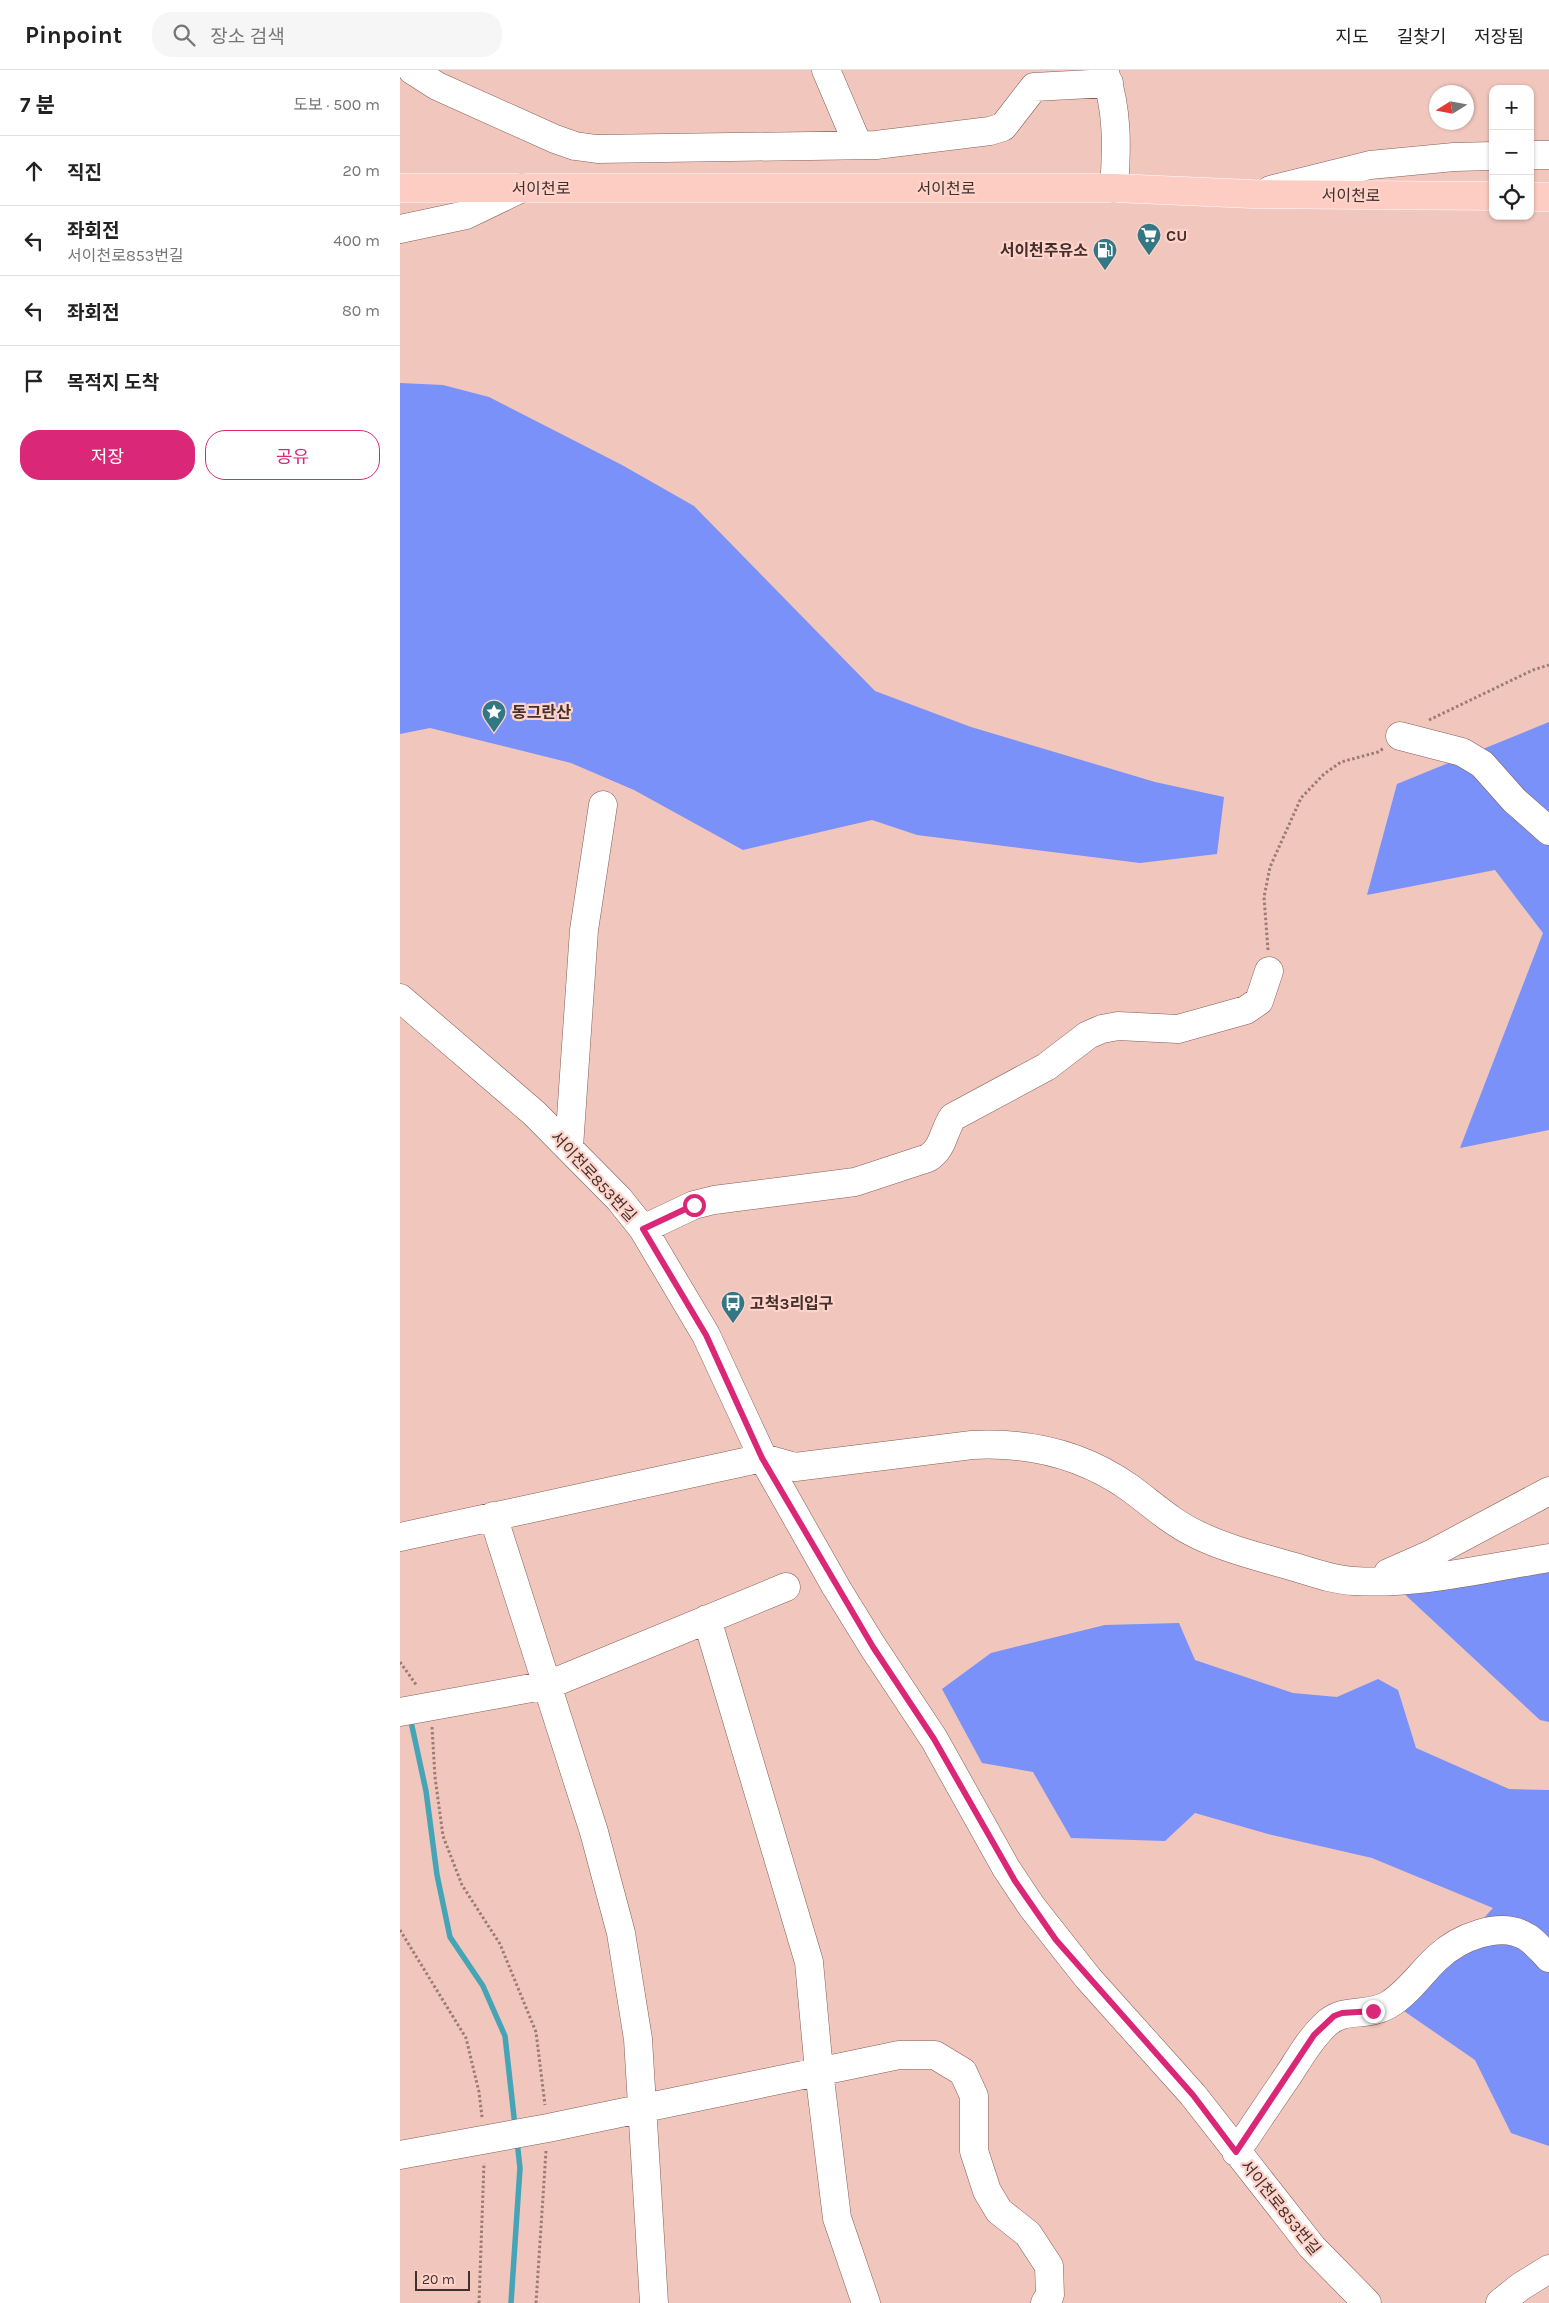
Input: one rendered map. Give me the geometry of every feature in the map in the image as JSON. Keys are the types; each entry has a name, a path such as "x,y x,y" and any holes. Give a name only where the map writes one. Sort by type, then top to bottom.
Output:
{"main road":[{"name":"서이천로","path":"400,188 1114,188 1252,194 1489,196"},
{"path":"1534,196 1549,197"}],"street":[{"path":"412,70 437,86 556,139 575,146 596,149 858,145 990,131 1003,127 1034,87 1106,76 1114,111 1117,146 1114,188"},
{"path":"826,70 858,145"},
{"path":"1534,155 1549,155"},
{"path":"1252,194 1370,165 1454,157 1489,156"},
{"path":"400,228 466,215 522,188"},
{"path":"1400,736 1462,752 1476,760 1482,764 1514,800 1549,831"},
{"path":"569,1147 584,930 603,804"},
{"path":"643,1229 694,1205 714,1200 855,1182 928,1158 937,1152 946,1126 953,1117 1046,1067 1088,1035 1118,1026 1178,1029 1246,1010 1260,1001 1270,971"},
{"name":"서이천로853번길","path":"400,998 494,1078 569,1147 619,1199 643,1229 706,1335 762,1458 841,1594 934,1739 1006,1868 1032,1907 1088,1978 1193,2095 1312,2247 1367,2303"},
{"path":"400,1537 762,1458 795,1468 972,1445 1008,1444 1056,1452 1079,1459 1105,1471 1183,1527 1200,1536 1331,1577 1353,1581 1424,1577 1549,1558"},
{"path":"1372,1581 1430,1554 1549,1491"},
{"path":"494,1516 594,1832 621,1934 638,2039 654,2303"},
{"path":"417,1709 548,1685 786,1586"},
{"path":"707,1619 809,1962 837,2218 866,2303"},
{"path":"1236,2152 1314,2035 1334,2016 1342,2013 1362,2013 1388,2005 1401,1995 1438,1957 1451,1947 1476,1934 1491,1931 1518,1933 1527,1937 1549,1958"},
{"path":"400,2155 544,2128 899,2055 935,2055 964,2072 974,2096 974,2151 987,2192 998,2211 1028,2234 1049,2266 1050,2296 1045,2303"},
{"path":"1500,2303 1520,2286 1549,2269"}],"path":[{"path":"1270,971 1264,897 1270,867 1301,798 1324,774 1340,762 1378,752 1400,736 1439,714 1533,670 1549,665"},
{"path":"400,1662 417,1709 435,1777 443,1836 462,1885 500,1944 536,2032 544,2128 536,2303"},
{"path":"400,1930 466,2038 479,2092 493,2138 479,2303"}],"shaded area":[{"path":"400,383 443,385 489,397 622,465 694,506 875,691 971,727 1155,782 1224,797 1217,854 1140,863 917,835 872,820 743,850 634,790 571,763 430,728 400,734"},
{"path":"1549,722 1549,1130 1460,1148 1543,933 1495,870 1367,895 1397,784"},
{"path":"1549,1570 1549,1722 1540,1720 1399,1589"},
{"path":"1179,1623 1195,1660 1293,1693 1337,1697 1378,1679 1398,1690 1416,1748 1509,1789 1549,1790 1549,2146 1511,2133 1475,2060 1401,2009 1493,1908 1372,1858 1268,1834 1195,1813 1165,1841 1071,1838 1033,1772 982,1763 942,1689 991,1653 1105,1625"}],"waterway":[{"path":"410,1717 426,1791 437,1875 450,1937 483,1986 505,2036 515,2126"},
{"path":"511,2303 520,2168 517,2141"}],"place":[{"name":"CU","path":"1149,256"},
{"name":"서이천주유소","path":"1105,271"},
{"name":"동그란산","path":"494,733"},
{"name":"고척3리입구","path":"733,1324"}],"route":[{"path":"694,1205 643,1229 706,1335 762,1458 836,1587 934,1739 1006,1868 1056,1940 1088,1978 1165,2062 1193,2095 1236,2152 1314,2035 1334,2016 1342,2013 1373,2011"}]}
